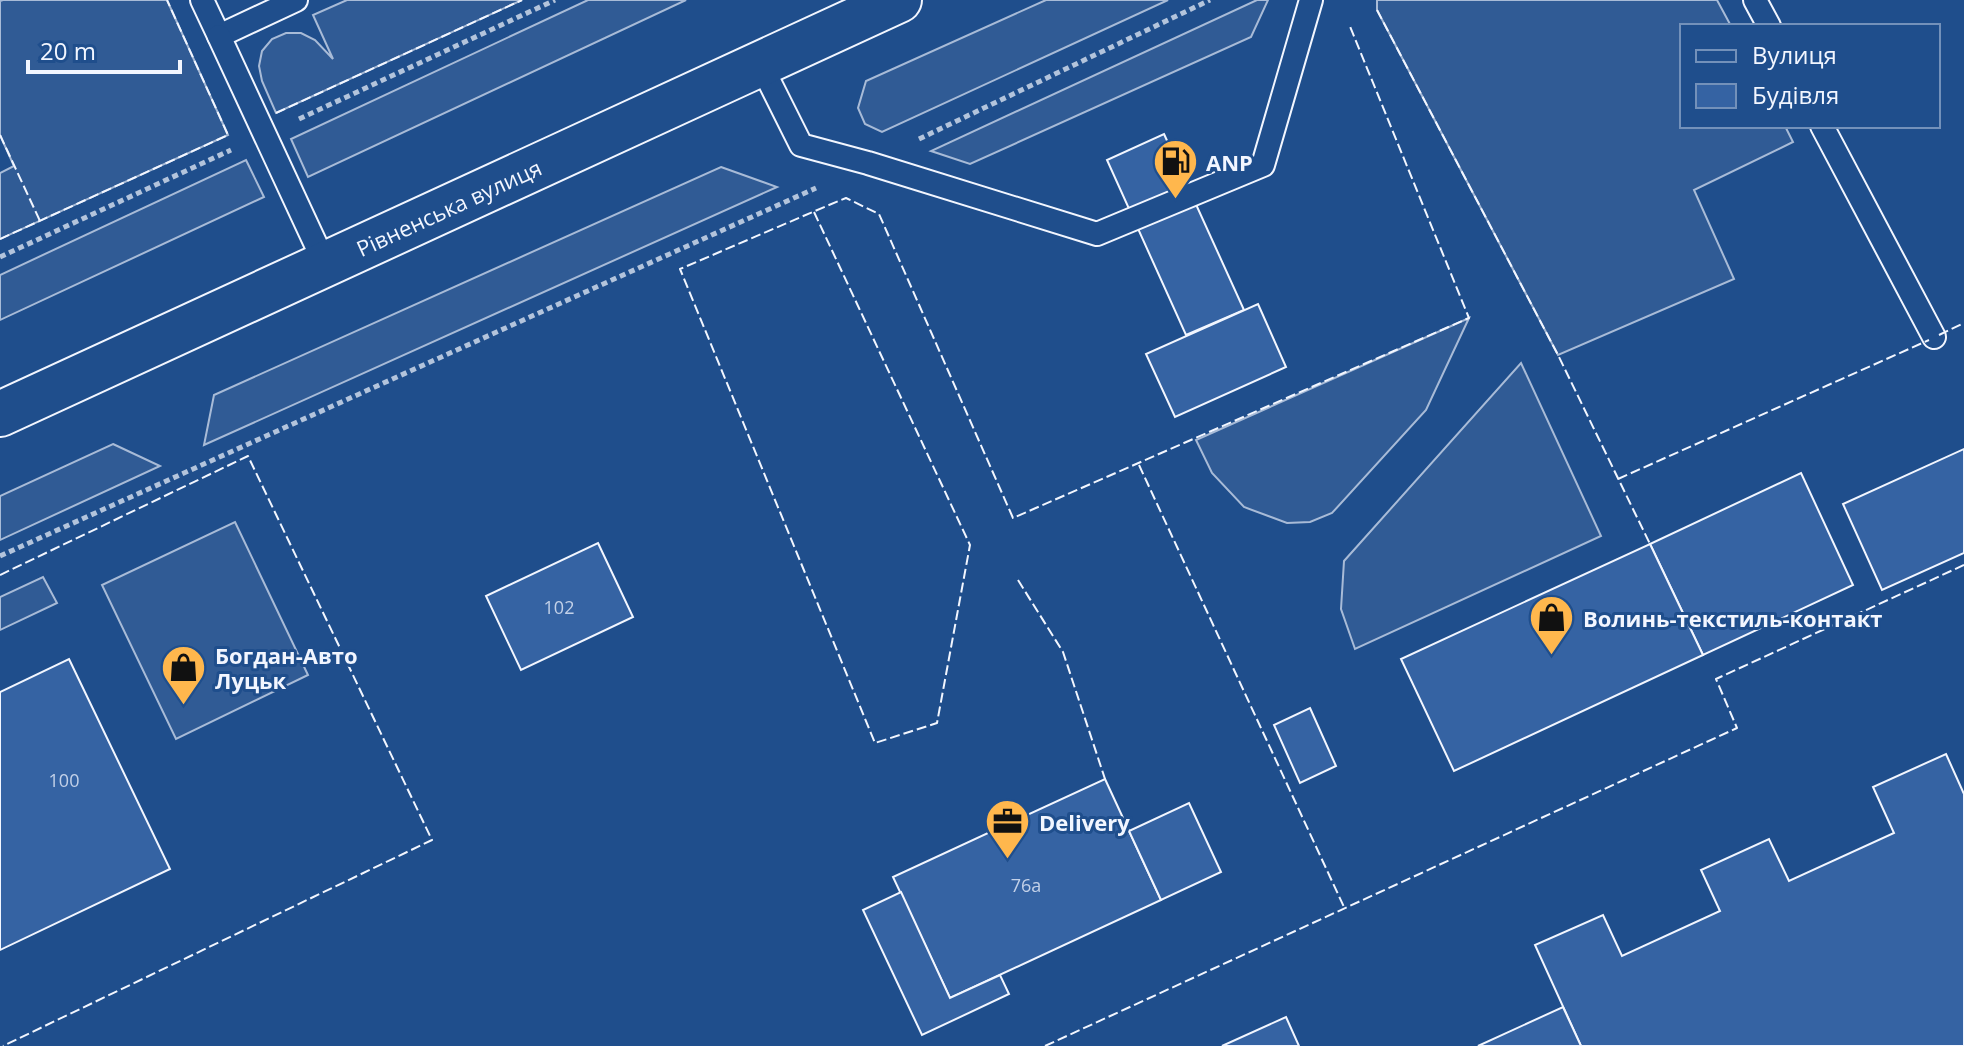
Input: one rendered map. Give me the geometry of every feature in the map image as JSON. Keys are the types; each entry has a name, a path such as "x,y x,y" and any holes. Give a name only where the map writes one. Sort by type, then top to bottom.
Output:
{"main road":[{"name":"Рівненська вулиця","path":"0,414 899,0"}],"lane":[{"path":"202,0 325,264"},
{"path":"219,36 296,0"},
{"path":"760,63 801,145 1097,234 1263,165 1311,0"},
{"path":"1755,0 1768,24"},
{"path":"1823,128 1934,337"}],"path":[{"path":"0,556 868,163 1210,0"}],"shaded area":[{"path":"167,0 228,135 0,239 0,173 14,166 0,135 0,1"},
{"path":"347,0 522,0 276,113 262,81 259,66 262,51 272,39 286,33 301,33 315,40 333,59 313,15"},
{"path":"588,0 686,0 308,177 291,139"},
{"path":"1046,0 1168,0 882,132 865,124 858,108 866,81"},
{"path":"1257,0 1268,0 1251,37 970,164 931,151"},
{"path":"1377,0 1717,0 1730,24 1680,24 1680,128 1786,128 1793,142 1694,190 1734,279 1558,355 1377,10"},
{"path":"246,160 264,197 0,320 0,275"},
{"path":"721,167 777,187 204,445 214,395"},
{"path":"1469,318 1426,410 1332,513 1310,522 1287,523 1244,507 1212,473 1196,440"},
{"path":"1521,363 1601,536 1355,649 1341,609 1344,561"},
{"path":"113,444 160,466 0,540 0,496"},
{"path":"235,522 308,675 176,739 102,585"},
{"path":"43,577 57,603 0,630 0,597"}],"building":[{"path":"1164,134 1244,310 1186,335 1107,160"},
{"path":"1258,304 1286,367 1175,417 1146,354"},
{"path":"1964,449 1964,553 1882,590 1843,504"},
{"path":"1801,473 1853,585 1703,655 1650,544"},
{"path":"598,543 633,617 521,670 486,596"},
{"name":"Волинь-текстиль-контакт","path":"1650,544 1703,655 1454,771 1401,659"},
{"path":"69,659 170,869 0,950 0,692"},
{"path":"1310,708 1336,766 1300,783 1274,725"},
{"path":"1946,754 1964,794 1964,1046 1581,1046 1535,945 1603,915 1622,956 1720,911 1701,870 1769,839 1789,881 1894,833 1873,787"},
{"path":"1105,779 1161,900 950,998 893,877"},
{"path":"1189,803 1221,872 1161,900 1129,831"},
{"path":"901,892 950,998 1000,975 1009,994 922,1035 863,910"},
{"path":"1563,1007 1581,1046 1478,1046"},
{"path":"1286,1017 1299,1046 1222,1046"}],"fence":[{"path":"0,239 228,135 167,0"},
{"path":"276,113 522,0"},
{"path":"1377,10 1558,355 1650,544"},
{"path":"814,212 970,545 937,723 875,743 680,269 846,198 879,214 1013,518 1469,318 1349,24"},
{"path":"0,135 40,221"},
{"path":"1939,335 1964,323"},
{"path":"1618,479 1929,340"},
{"path":"0,575 248,456 432,840 3,1046"},
{"path":"1139,465 1344,907"},
{"path":"1045,1046 1737,728 1716,679 1964,565"},
{"path":"1018,580 1063,652 1105,779"}],"place":[{"name":"ANP","path":"1175,201"},
{"name":"Волинь-текстиль-контакт","path":"1552,657"},
{"name":"Богдан-Авто Луцьк","path":"184,707"},
{"name":"Delivery","path":"1008,861"}]}
